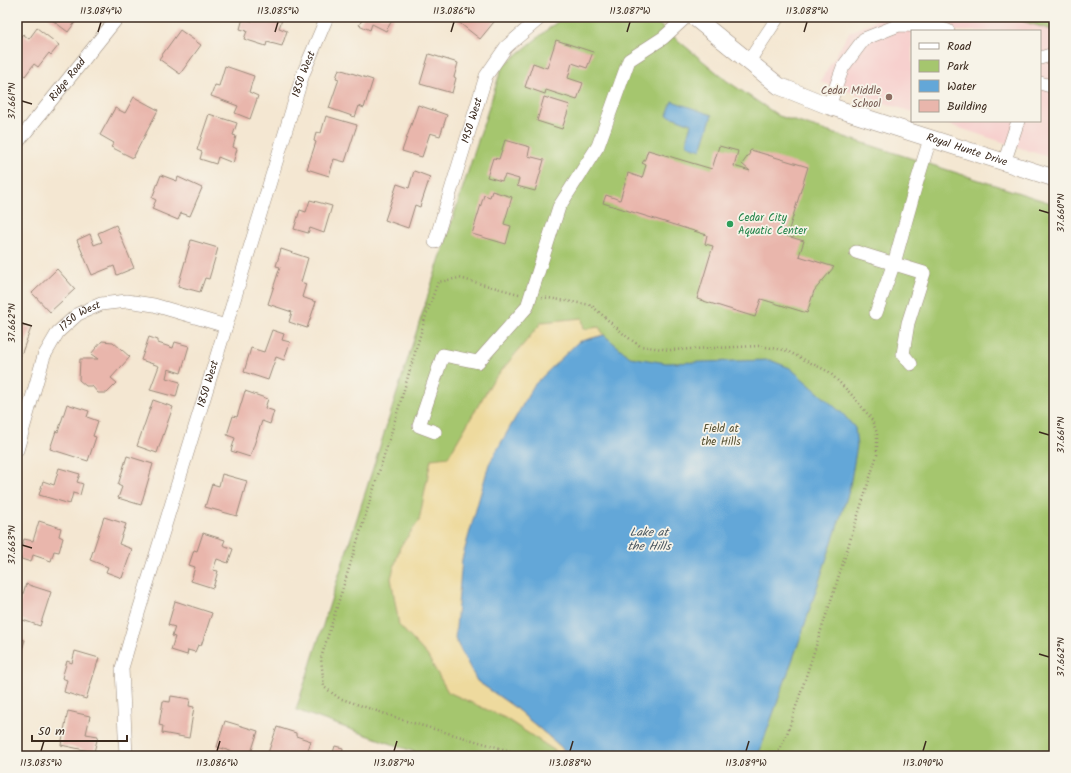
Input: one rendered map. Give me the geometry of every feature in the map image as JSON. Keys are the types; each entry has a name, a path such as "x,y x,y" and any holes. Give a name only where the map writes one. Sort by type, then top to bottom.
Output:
{"main road":[{"name":"Royal Hunte Drive","path":"694,17 779,86 829,106 1054,178"}],"street":[{"name":"Ridge Road","path":"17,143 118,17"},
{"name":"1850 West","path":"126,756 122,668 303,74 327,17"},
{"name":"1950 West","path":"435,242 486,76 506,47 541,17"},
{"path":"435,432 420,426 443,355 478,362 527,307 560,207 598,146 629,60 663,38 686,17"},
{"path":"749,62 778,17"},
{"path":"829,106 843,67 864,40 899,24 933,26 945,30"},
{"path":"1041,58 1054,54"},
{"path":"1041,82 1054,87"},
{"path":"1004,163 1018,122"},
{"path":"876,312 894,263 930,139"},
{"path":"856,252 924,272 908,323 902,354 911,364"},
{"name":"1750 West","path":"17,450 44,356 58,332 78,314 102,304 127,301 154,305 226,326"}],"path":[{"path":"528,756 406,721 339,698 324,687 321,658 394,426 427,312 438,282 459,278 524,295 591,305 626,336 640,346 670,350 759,346 785,350 829,372 851,394 871,418 877,433 877,455 787,734 776,756"}],"shaded area":[{"name":"Cedar Middle School","path":"881,17 1009,17 1052,30 1054,29 1054,159 941,122 1041,122 1041,30 911,30 911,112 820,82 849,33"}],"green space":[{"name":"Field at the Hills","path":"563,17 650,17 727,81 779,116 1054,204 1054,756 426,756 296,710 502,67"},
{"path":"1009,17 1054,17 1054,29 1052,30"}],"sand":[{"path":"582,318 584,329 599,327 604,335 578,342 477,681 513,706 560,746 569,756 563,756 505,718 448,692 427,655 399,625 391,578 400,547 419,521 431,459 448,457 492,382 542,322"}],"water":[{"path":"672,101 712,115 701,150 689,146 687,143 691,124 667,115"},
{"name":"Lake at the Hills","path":"604,335 630,357 666,363 770,360 790,368 843,414 855,428 857,446 849,491 800,639 758,756 569,756 560,746 513,706 477,681 455,639 462,559 489,464 534,385 578,342"}],"building":[{"path":"48,17 79,17 68,32"},
{"path":"254,17 283,17 279,28 287,31 282,46 267,42 266,46 244,39 247,31 240,29 243,18 252,21"},
{"path":"364,17 394,17 386,31 372,24 370,30 359,25"},
{"path":"461,17 498,17 480,39 457,21"},
{"path":"37,28 59,45 51,55 49,53 38,67 34,64 25,76 17,69 17,41 23,34 29,39"},
{"path":"180,30 201,45 180,74 159,59"},
{"path":"556,40 593,52 587,68 572,63 568,78 583,83 577,100 546,90 545,94 525,87 533,63 547,68"},
{"path":"429,54 458,63 452,93 420,84"},
{"path":"225,66 254,76 249,92 258,96 250,119 235,113 238,106 211,96 215,85 219,86"},
{"path":"339,69 373,80 364,108 359,106 355,117 329,108 339,79 336,78"},
{"path":"134,97 158,110 133,158 111,147 114,143 100,135 115,108 125,113"},
{"path":"544,97 570,105 562,129 537,121"},
{"path":"418,105 447,115 440,136 430,133 422,157 402,151"},
{"path":"209,114 237,123 233,135 236,136 233,147 237,149 233,163 218,157 216,164 200,159 202,152 197,150"},
{"path":"326,116 357,125 345,162 334,159 329,176 307,169 316,142 314,141 316,132 321,133"},
{"path":"505,140 530,147 528,156 544,160 535,191 517,186 519,179 505,175 502,181 487,177 493,158 499,159"},
{"name":"Cedar City Aquatic Center","path":"719,146 738,151 734,166 750,171 742,164 751,150 808,167 787,236 804,241 799,256 834,267 814,291 807,313 761,299 755,317 697,299 713,246 705,244 707,235 603,203 606,195 620,200 628,173 642,178 646,165 642,163 648,150 712,169"},
{"path":"414,171 430,177 420,207 415,205 408,228 385,220 397,184 409,188"},
{"path":"161,175 177,181 178,177 202,188 190,216 181,213 178,220 152,209 156,200 152,198"},
{"path":"492,191 512,197 504,224 511,226 506,244 472,234 484,195 490,197"},
{"path":"310,200 332,206 324,233 310,228 308,233 294,229 300,210 306,212"},
{"path":"116,225 134,268 117,275 114,266 92,275 77,240 90,234 94,245 102,242 98,233"},
{"path":"191,240 218,248 209,279 205,278 200,292 178,286"},
{"path":"281,249 308,258 301,282 306,284 302,297 316,302 307,328 289,322 292,312 268,304 280,267 276,266"},
{"path":"57,269 75,289 50,312 32,293"},
{"path":"17,323 31,328 17,366"},
{"path":"272,330 284,334 282,340 290,342 284,360 276,357 268,380 244,372 251,348 264,352"},
{"path":"149,337 158,340 158,343 173,348 175,342 189,346 181,373 168,369 166,378 180,382 176,397 150,390 159,366 141,360"},
{"path":"102,341 113,342 130,357 111,378 117,383 107,393 98,393 92,386 86,386 79,380 80,359 98,359 91,354"},
{"path":"245,391 268,399 265,408 274,411 270,424 262,421 250,457 231,451 235,438 227,435 233,416 237,417"},
{"path":"153,400 173,407 157,453 137,446"},
{"path":"67,404 89,411 87,417 98,421 93,436 96,437 88,461 50,449 56,431 58,432"},
{"path":"127,456 153,464 141,505 118,498 122,487 118,485"},
{"path":"59,468 80,474 77,482 83,484 80,495 73,493 70,504 39,495 43,481 54,485"},
{"path":"222,474 247,481 237,516 205,507 212,484 219,486"},
{"path":"104,517 126,524 119,544 132,549 122,578 106,572 108,567 90,560"},
{"path":"39,521 61,528 59,536 63,538 59,552 54,551 51,561 33,555 31,562 18,558 24,539 33,541"},
{"path":"203,533 225,540 223,545 233,549 228,563 217,559 213,570 218,571 213,588 191,581 195,567 189,565 194,550 197,551"},
{"path":"26,584 51,592 40,626 17,618 17,602 20,603"},
{"path":"175,601 212,613 201,646 198,645 195,652 188,650 187,655 171,650 175,637 172,636 175,627 168,625"},
{"path":"17,638 25,640 17,667"},
{"path":"75,651 99,658 86,699 64,692 67,680 62,678 67,661 72,663"},
{"path":"171,696 190,699 189,706 194,707 189,738 162,733 163,726 159,725 163,701 170,702"},
{"path":"68,711 90,716 86,734 98,736 94,752 61,745"},
{"path":"225,721 258,731 250,756 217,747"},
{"path":"277,727 296,733 296,736 311,741 306,756 267,756"},
{"path":"335,746 343,748 342,754 346,756 332,756"}],"place":[{"name":"Cedar Middle School","path":"889,97"},
{"name":"Cedar City Aquatic Center","path":"730,224"}]}
